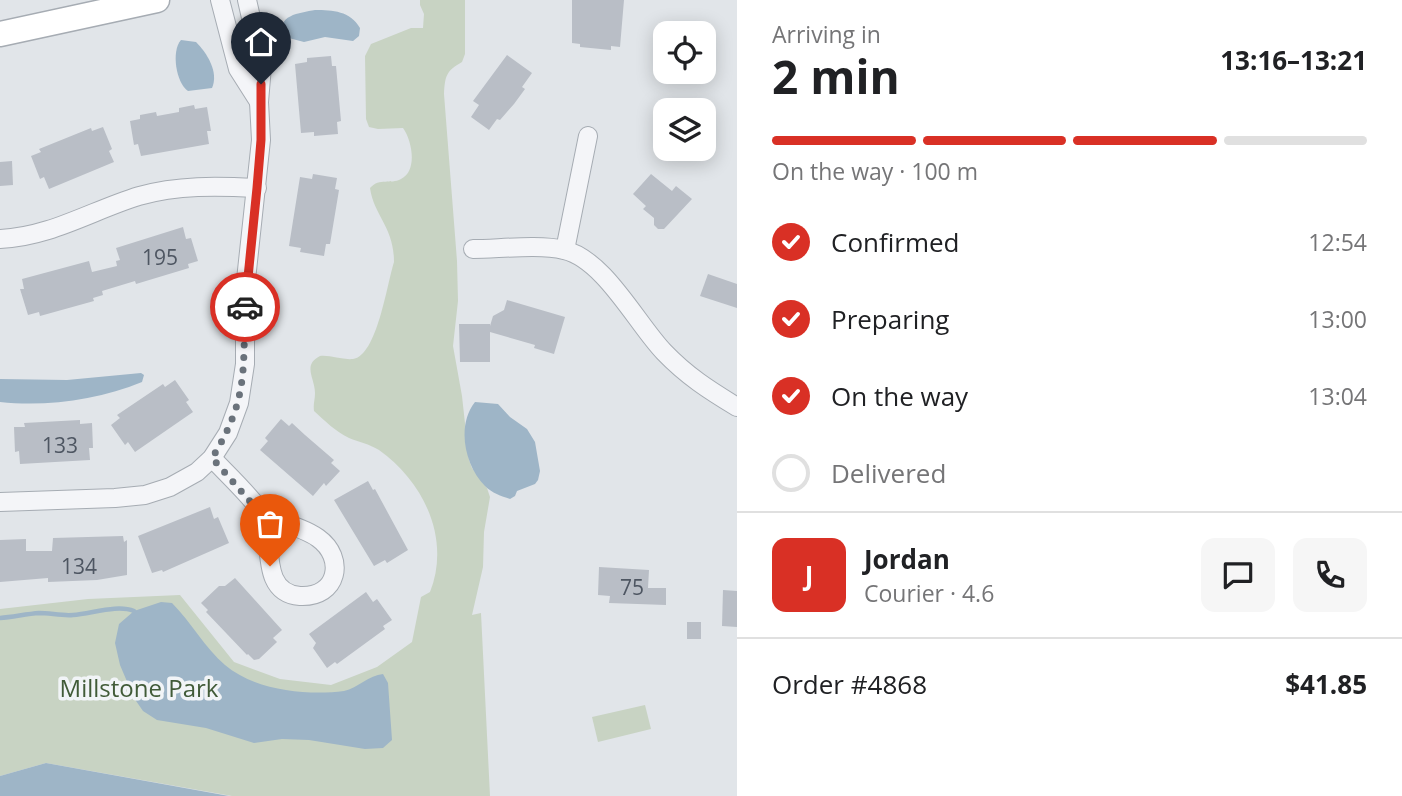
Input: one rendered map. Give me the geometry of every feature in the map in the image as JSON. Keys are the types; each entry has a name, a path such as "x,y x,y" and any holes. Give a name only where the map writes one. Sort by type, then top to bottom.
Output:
{"main road":[{"path":"0,34 157,0"}],"street":[{"path":"220,0 238,69 259,102"},
{"path":"0,502 145,495 170,487 198,472 212,458 228,433 239,403 245,364 245,289 261,140 259,102 262,66 247,0"},
{"path":"565,250 588,136"},
{"path":"0,239 53,229 139,196 178,187 257,188"},
{"path":"473,249 565,250 584,260 621,296 662,350 689,378 737,407"},
{"path":"212,458 263,516 317,536 329,547 336,572 330,586 316,594 300,596 287,592 276,581 270,566 263,516"}],"green space":[{"name":"Millstone Park","path":"420,0 465,0 465,54 462,62 447,75 444,94 457,261 458,301 453,346 469,460 490,497 484,532 483,567 472,615 481,613 490,796 232,796 46,763 0,776 0,609 88,599 180,595 234,662 280,679 331,685 377,667 412,642 421,597 430,592 436,572 435,532 429,513 409,478 395,463 379,450 339,432 314,411 315,393 311,368 312,363 320,356 353,359 361,355 369,346 380,318 394,262 391,240 375,206 370,188 378,183 401,179 410,169 412,155 403,128 369,127 366,119 365,56 371,44 411,28 423,28 424,14"},
{"path":"645,705 651,729 598,742 592,717"}],"water":[{"path":"315,10 335,11 346,15 360,28 359,36 353,41 325,37 304,42 285,37 283,24 290,16"},
{"path":"181,40 196,42 208,57 214,76 212,88 188,91 180,81 176,51"},
{"path":"141,373 144,375 142,382 90,398 36,404 0,402 0,379 67,380"},
{"path":"475,402 498,404 527,429 535,442 540,471 538,480 535,484 517,491 510,499 485,486 472,468 468,457 465,446 466,422"},
{"path":"161,602 172,603 225,665 237,674 266,686 298,692 344,691 383,674 388,683 392,740 383,748 365,749 309,740 282,739 254,743 206,728 157,720 143,711 134,698 120,665 115,643 119,624 134,611"},
{"path":"46,763 229,796 0,796 0,776"}],"building":[{"path":"572,0 624,0 620,47 611,46 611,50 580,47 580,44 572,43"},
{"path":"507,55 532,73 514,104 489,130 471,117 479,105 473,101"},
{"path":"331,56 332,66 336,66 341,121 337,122 338,134 314,136 314,132 301,133 295,64 307,62 307,58"},
{"path":"194,105 195,109 207,107 211,131 207,131 209,144 141,156 138,144 134,145 130,121 140,119 140,115 156,112 157,116 179,112 179,108"},
{"path":"103,127 114,162 49,189 44,177 40,179 31,156 41,152 39,149 91,128 92,131"},
{"path":"12,161 13,185 0,186 0,162"},
{"path":"313,174 337,178 335,189 339,190 330,244 326,244 324,256 300,252 301,248 289,246 300,177 312,179"},
{"path":"651,174 672,191 676,186 692,199 664,229 658,229 654,225 654,218 643,209 646,206 633,194"},
{"path":"183,227 186,239 191,238 198,261 188,264 189,268 102,291 103,295 93,298 94,301 40,316 39,312 28,315 20,289 24,289 22,279 89,261 92,272 117,266 116,261 120,260 116,248"},
{"path":"708,274 737,284 737,308 700,296"},
{"path":"507,300 565,317 554,354 534,348 535,345 490,332 490,362 460,362 459,324 490,326 493,316 504,310"},
{"path":"175,380 189,400 186,402 193,412 135,452 128,442 125,445 111,425 120,418 117,415 163,384 165,387"},
{"path":"281,419 289,426 292,423 334,460 331,463 340,471 313,496 260,450 268,441 265,438"},
{"path":"80,420 80,424 92,423 93,448 89,448 90,460 20,464 19,451 15,452 14,427 25,427 24,423"},
{"path":"368,481 408,550 387,563 385,560 374,566 334,500"},
{"path":"210,507 214,519 218,517 229,543 163,572 152,573 138,536"},
{"path":"123,536 124,542 127,540 127,575 97,580 48,582 48,578 0,582 0,540 26,539 26,551 52,551 53,538"},
{"path":"599,567 649,570 648,588 666,588 666,605 609,603 610,596 598,595"},
{"path":"235,578 282,630 273,638 277,642 259,659 254,660 247,655 206,612 208,610 201,603 219,586 225,586"},
{"path":"723,590 737,591 737,627 722,626"},
{"path":"366,592 373,602 377,599 392,620 383,626 385,629 337,664 335,662 327,668 313,648 316,643 309,634"},
{"path":"687,622 701,622 701,639 687,639"}],"waterway":[{"path":"0,618 39,613 73,615 112,609 134,611"}],"way so far":[{"path":"245,307 245,364 239,403 228,433 212,458 263,516 270,566"}],"route":[{"path":"245,307 261,140 261,84"}]}
